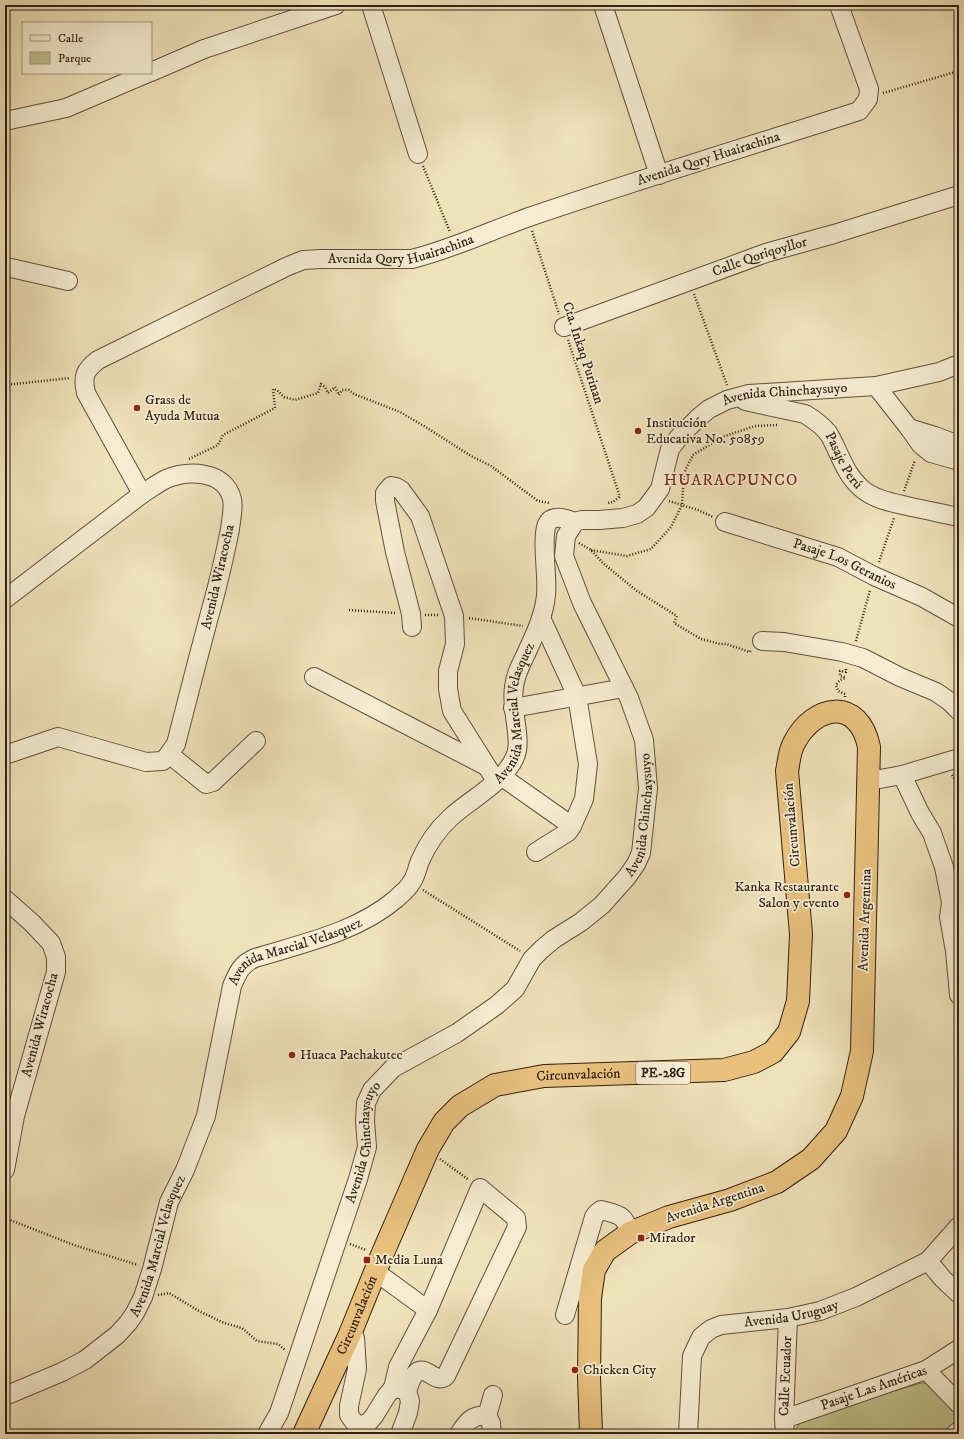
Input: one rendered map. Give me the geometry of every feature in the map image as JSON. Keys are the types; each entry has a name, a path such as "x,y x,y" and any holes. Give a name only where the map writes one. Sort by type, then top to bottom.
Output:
{"highway":[{"name":"Circunvalación","path":"304,1434 381,1265 428,1149 444,1122 460,1106 495,1085 544,1076 724,1070 754,1062 773,1052 789,1032 798,1001 801,934 787,771 793,744 802,731 822,714 841,712 849,714 860,723 868,741 869,781"},
{"name":"Avenida Argentina","path":"591,1434 588,1377 590,1298 594,1270 604,1251 630,1234 669,1217 730,1200 776,1182 811,1159 836,1131 852,1096 862,1051 869,781"}],"street":[{"path":"152,72 204,49 336,5"},
{"path":"371,5 418,154"},
{"path":"603,5 659,175"},
{"name":"Avenida Qory Huairachina","path":"85,376 90,367 98,360 279,270 303,260 412,259 455,246 528,218 858,111 868,99 869,89 839,5"},
{"path":"5,121 66,108 146,74"},
{"name":"Calle Qoriqoyllor","path":"564,327 766,253 834,234 959,195"},
{"path":"5,268 11,268 68,281"},
{"name":"Avenida Chinchaysuyo","path":"267,1434 279,1414 367,1147 365,1121 366,1104 372,1090 393,1068 457,1033 497,1005 515,989 532,959 554,939 581,922 602,905 630,873 641,852 648,788 644,740 630,698 582,603 564,556 569,525 582,520 623,518 637,514 646,508 660,489 670,449 679,437 691,424 709,410 731,398 749,394 876,386 939,372 959,364"},
{"path":"85,376 84,384 86,393 142,494"},
{"path":"876,386 921,444 931,453 959,461"},
{"name":"Pasaje Perú","path":"731,398 805,414 813,419 829,435 849,474 862,489 874,497 899,505 959,517"},
{"path":"909,428 959,445"},
{"name":"Avenida Wiracocha","path":"5,598 142,494 166,480 184,475 206,474 223,483 232,499 233,512 225,555 176,744 169,754"},
{"path":"412,627 411,614 392,537 385,501 385,493 390,486 401,490 420,516 454,616 455,644 448,671 448,689 452,711 495,774"},
{"name":"Avenida Marcial Velasquez","path":"5,1396 62,1372 85,1360 118,1335 128,1323 143,1297 152,1269 169,1202 206,1116 232,986 241,968 246,962 255,958 332,935 374,916 401,895 412,883 423,855 436,835 450,818 488,789 495,774 507,770 515,757 518,745 513,708 515,680 541,618 546,594 545,549 547,525 554,518 569,525"},
{"name":"Pasaje Los Geranios","path":"724,522 838,556 874,576 922,597 959,618"},
{"path":"536,852 568,832 572,826 584,799 588,764 577,696 541,618"},
{"path":"762,641 784,642 855,656 936,692 949,700 959,711"},
{"path":"314,677 495,774 572,826"},
{"path":"513,708 624,688"},
{"path":"5,755 58,737 146,762 163,761 169,754 206,784 209,784 213,782 256,740"},
{"path":"869,781 902,775 959,758"},
{"path":"902,775 920,813 932,833 944,867 951,902 949,917 955,951 959,995"},
{"name":"Avenida Wiracocha","path":"5,899 32,923 51,943 56,957 56,972 15,1116 5,1170"},
{"path":"350,1334 355,1338 357,1369 349,1406 349,1415 354,1422 360,1425 368,1423 387,1395 400,1390 415,1374 420,1371 424,1371 440,1380 444,1379 517,1226 516,1218 480,1188 428,1310 398,1367 400,1390 410,1401 408,1413 400,1434"},
{"path":"565,1315 594,1217 597,1212 601,1210 620,1215 627,1222 630,1234"},
{"name":"Avenida Uruguay","path":"688,1434 692,1356 701,1337 711,1329 721,1325 788,1318 820,1311 856,1297 928,1261 959,1226"},
{"path":"928,1261 943,1279 959,1294"},
{"path":"381,1265 428,1310"},
{"name":"Calle Ecuador","path":"784,1427 788,1318"},
{"name":"Pasaje Las Américas","path":"784,1427 926,1370 959,1349"},
{"path":"926,1370 959,1404"},
{"path":"486,1416 493,1395"},
{"path":"460,1434 472,1418 480,1415 486,1416 491,1423 492,1434"},
{"path":"955,1434 959,1431"}],"path":[{"path":"884,93 959,71"},
{"path":"418,154 455,246"},
{"name":"Cta. Inkaq Purinan","path":"528,218 619,494"},
{"path":"689,281 731,398"},
{"path":"5,385 85,376"},
{"path":"184,461 218,445 223,435 275,408 273,390 277,390 284,397 295,400 318,393 321,384 325,387 328,393 335,388 339,395 342,390 349,390 354,394 400,412 418,422 471,456 491,466 538,501 557,505 569,525 604,564 637,591 677,616 674,623 701,639 726,644 750,652 762,641"},
{"path":"591,550 627,556 651,550 671,527 682,505 684,473 693,455 722,437 755,426 786,424"},
{"path":"844,700 845,694 838,691 836,688 837,682 845,677 840,676 840,671 846,672 846,668 851,668 874,576 921,444"},
{"path":"656,496 724,522"},
{"path":"412,883 532,959"},
{"path":"428,1149 480,1188"},
{"path":"5,1218 74,1245 152,1269"},
{"path":"337,1240 381,1265"},
{"path":"143,1297 169,1293 199,1311 224,1323 242,1328 257,1341 278,1344 297,1359"}],"green space":[{"path":"921,1383 928,1383 959,1417 959,1429 952,1434 796,1434 795,1430 804,1417"}],"place":[{"name":"Grass de Ayuda Mutua","path":"137,408"},
{"name":"Institución Educativa No. 50859","path":"638,431"},
{"name":"Kanka Restaurante Salon y evento","path":"847,895"},
{"name":"Huaca Pachakutec","path":"292,1055"},
{"name":"Mirador","path":"641,1238"},
{"name":"Media Luna","path":"367,1260"},
{"name":"Chicken City","path":"575,1370"}],"district":[{"name":"HUARACPUNCO","path":"731,480"}]}
